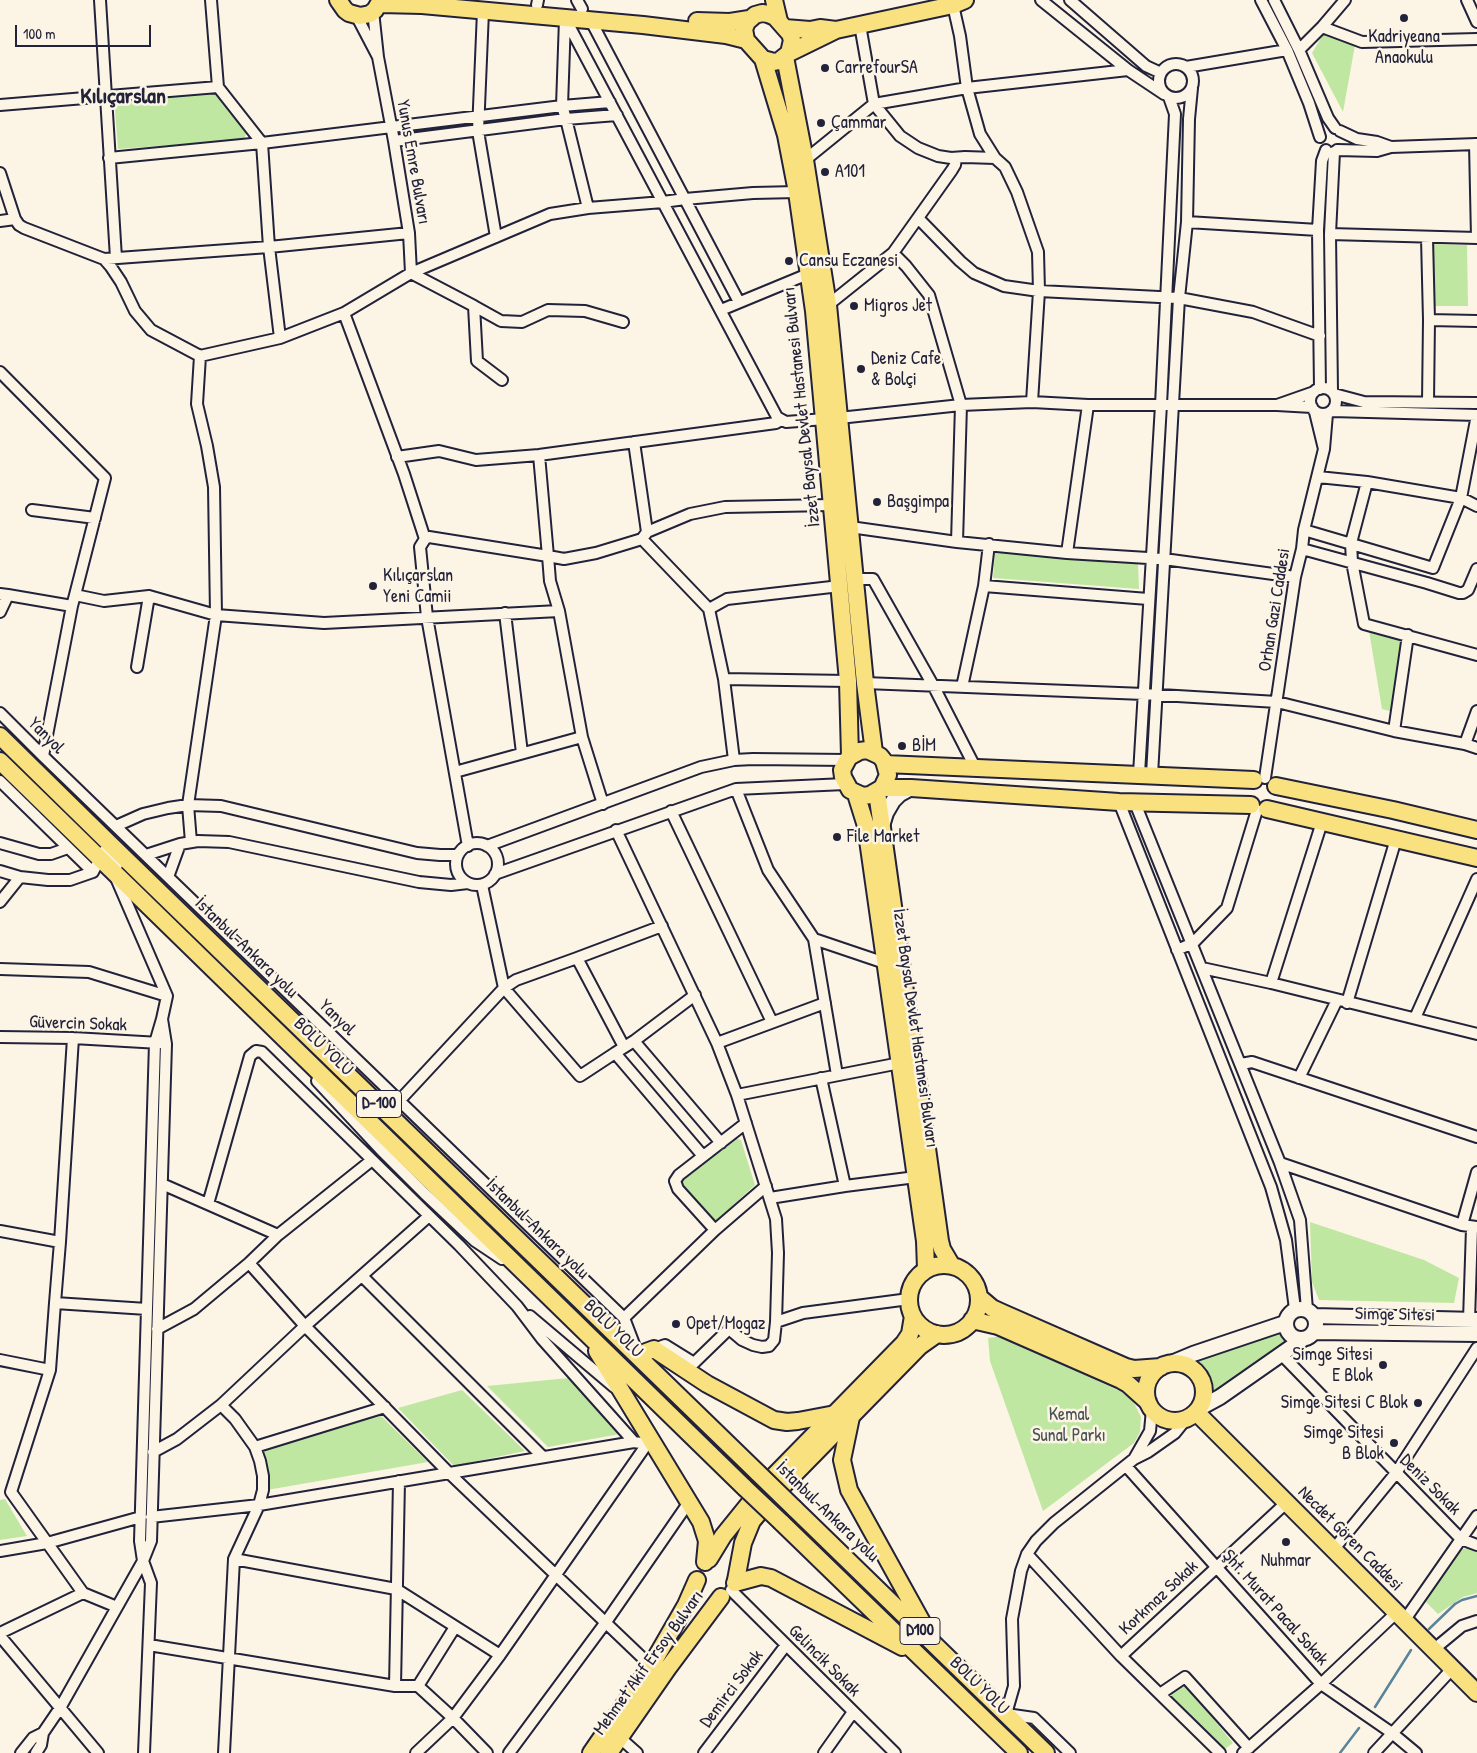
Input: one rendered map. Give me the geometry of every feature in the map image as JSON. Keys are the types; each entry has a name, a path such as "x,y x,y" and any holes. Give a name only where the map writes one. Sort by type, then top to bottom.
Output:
{"main road":[{"path":"746,40 744,35 745,26 751,18 753,0"},
{"name":"İzzet Baysal Devlet Hastanesi Bulvarı","path":"774,0 782,25 790,34 792,40 787,55 828,305 832,419 831,505 880,758"},
{"path":"337,2 349,13 356,16 365,15 378,5 483,5 538,2 746,40"},
{"path":"762,59 774,62 836,30 959,2"},
{"path":"483,5 565,18 584,10 710,23 751,18 762,13 768,14 782,25 810,30 820,28 836,30"},
{"name":"İzzet Baysal Devlet Hastanesi Bulvarı","path":"746,40 762,59 783,120 797,192 808,274 850,527 847,583 848,758"},
{"name":"İstanbul-Ankara yolu","path":"0,736 638,1355 755,1483 780,1522"},
{"path":"1477,830 1265,781 975,767 880,758 860,751 848,758 842,770 851,789 863,796 879,790 911,788 1135,803 1258,808 1477,858"},
{"path":"879,790 888,775 880,758"},
{"name":"BOLU YOLU","path":"0,761 583,1328 755,1483"},
{"path":"1258,808 1275,804 1277,799 1278,794 1265,781"},
{"path":"1258,808 1246,799 1246,792 1250,783 1265,781"},
{"path":"881,832 889,807 898,796 911,788"},
{"name":"İzzet Baysal Devlet Hastanesi Bulvarı","path":"851,789 866,826 885,963 908,1062 940,1241 952,1266"},
{"name":"İzzet Baysal Devlet Hastanesi Bulvarı","path":"879,790 881,832 908,1062 916,1177 925,1245 926,1270"},
{"path":"939,1265 952,1266 960,1268 972,1278 977,1287 978,1305 972,1320 960,1331 937,1334 923,1328 914,1316 909,1299 912,1285 920,1274 926,1270 939,1265"},
{"path":"979,1297 992,1308 1126,1368 1185,1365 1198,1375 1202,1382 1204,1394 1194,1413"},
{"path":"1308,1336 1294,1338 1290,1335 1285,1323 1288,1315 1305,1312 1473,1320"},
{"path":"972,1320 998,1326 1122,1380 1158,1415 1169,1420 1181,1420 1220,1397 1308,1336 1316,1324 1305,1312"},
{"path":"731,1587 743,1543 752,1522 906,1340 910,1334 914,1316"},
{"path":"1150,1406 1146,1394 1150,1378 1165,1366 1193,1354 1285,1323"},
{"path":"583,1328 627,1399 649,1442 701,1522 706,1536 707,1561"},
{"path":"920,1656 771,1578 761,1576 731,1587 713,1597 705,1594 697,1580 700,1568 707,1561 755,1483 843,1415 920,1346 937,1334"},
{"name":"Simge Sitesi","path":"1308,1336 1477,1334"},
{"path":"638,1355 654,1349 707,1384 774,1420 787,1422 843,1415"},
{"name":"Necdet Gören Caddesi","path":"1194,1413 1477,1693"},
{"path":"843,1415 842,1460 849,1490 936,1646"},
{"name":"İstanbul-Ankara yolu","path":"755,1483 794,1508 1046,1753"},
{"name":"BOLU YOLU","path":"780,1522 1019,1753"},
{"path":"707,1561 719,1558 728,1562 734,1570 731,1587"},
{"name":"Mehmet Akif Ersoy Bulvarı","path":"591,1753 652,1666 686,1605 697,1580"},
{"name":"Mehmet Akif Ersoy Bulvarı","path":"609,1753 706,1615 731,1587"},
{"path":"686,1605 696,1606 706,1615"}],"street":[{"path":"100,0 116,258"},
{"path":"211,0 218,87 262,144 269,247 280,338"},
{"path":"1041,0 1128,70 1166,95 1179,98 1192,88"},
{"path":"1070,0 1146,66 1161,73"},
{"path":"1261,0 1287,50 1309,103 1321,145 1332,151 1377,151 1391,146"},
{"path":"1274,0 1299,50 1328,118 1338,130 1343,142 1322,161 1318,230 1320,336 1317,390 1310,400 1324,449"},
{"path":"1299,50 1322,27 1344,0"},
{"path":"1467,0 1477,22"},
{"path":"959,2 960,36 967,88 980,134 995,158 1005,168 1017,192 1038,252 1039,291 1032,402"},
{"path":"378,5 378,57"},
{"path":"483,5 478,131 496,237"},
{"path":"584,10 739,302"},
{"path":"356,16 378,57"},
{"path":"565,18 777,417 781,420 786,422 832,419 961,405 1032,402 1088,405 1278,405 1313,409 1321,414 1330,412 1477,415 1461,498 1427,583"},
{"path":"565,18 562,106 588,208"},
{"path":"860,25 874,104 900,136 918,148 938,156 995,158"},
{"path":"1322,27 1362,42 1477,39"},
{"path":"1145,774 1144,694 1148,599 1175,114 1159,84 1161,73 1175,64 1186,68 1287,50"},
{"name":"Yunus Emre Bulvarı","path":"378,57 409,233 411,273"},
{"path":"1145,774 1155,695 1179,298 1187,222 1189,119 1192,77 1186,68"},
{"path":"805,160 874,104 967,88 1128,70"},
{"path":"0,105 218,87"},
{"path":"109,158 262,144 562,106 610,102"},
{"path":"394,141 566,119 617,115"},
{"path":"1320,138 1327,128 1338,130 1357,139 1391,146 1476,144 1477,238 1330,234"},
{"path":"1330,412 1336,403 1333,393 1330,234 1332,151"},
{"path":"828,305 893,253 952,170 956,158"},
{"path":"0,173 15,219 19,225 104,259 111,267 135,311 146,326 200,356 280,338 344,313 411,273 550,214 588,208 752,193 797,192"},
{"path":"918,218 974,273 1004,286 1039,291 1179,298 1253,312 1320,336"},
{"path":"0,221 15,219"},
{"path":"1187,222 1318,230"},
{"path":"104,259 269,247 409,233"},
{"path":"1427,238 1428,402"},
{"path":"893,253 929,295 961,405 957,542"},
{"path":"411,273 501,321 522,322 548,310 585,311 623,322"},
{"path":"721,310 808,274"},
{"path":"474,306 477,361 502,380"},
{"path":"344,313 426,539"},
{"path":"1429,320 1477,321"},
{"path":"191,842 188,805 216,615 214,487 207,446 196,404 200,356"},
{"path":"0,372 105,478 72,606 43,756"},
{"path":"1278,405 1324,388 1333,393 1364,402 1477,403"},
{"path":"1067,553 1088,405"},
{"name":"Orhan Gazi Caddesi","path":"1265,781 1295,577 1304,530 1324,449 1330,412"},
{"path":"397,457 439,451 476,460 539,455 776,423 781,420"},
{"path":"634,442 644,535 709,609 724,679 734,760"},
{"path":"539,455 550,581 559,611 582,737 604,804"},
{"path":"1318,477 1367,482 1461,498 1477,506"},
{"path":"1367,482 1352,543 1352,562 1364,624 1477,655"},
{"path":"468,846 427,617 420,547 426,539 430,537 564,559 596,553 644,535 690,514 725,506 831,505"},
{"path":"32,510 95,518"},
{"path":"850,527 957,542 1164,560 1295,577"},
{"path":"1304,530 1433,568"},
{"path":"962,687 984,586 989,544"},
{"path":"1302,548 1459,593 1468,590 1477,569"},
{"path":"709,609 728,599 874,579 934,687 975,767"},
{"path":"984,586 1148,599"},
{"path":"0,612 4,595 72,606"},
{"path":"75,595 104,601 149,596 216,615 324,623 559,611"},
{"path":"137,667 149,596"},
{"path":"505,613 522,753"},
{"path":"1394,731 1408,636"},
{"path":"724,679 848,681"},
{"path":"865,683 1144,694 1277,702 1394,731 1465,744 1477,748"},
{"path":"1465,744 1477,710"},
{"name":"Yanyol","path":"0,713 398,1101 624,1318 638,1355"},
{"path":"455,772 582,737"},
{"path":"487,846 701,767 734,760 848,758"},
{"path":"0,781 94,872"},
{"path":"495,874 736,789 750,787 851,789"},
{"path":"736,789 768,870 814,939 837,1075"},
{"path":"1119,802 1267,1178 1281,1218 1305,1312"},
{"path":"1135,803 1241,1064 1300,1220 1305,1312"},
{"path":"116,826 154,811 188,805 221,806 417,853 458,855"},
{"path":"1177,950 1193,944 1227,908 1258,808"},
{"path":"671,811 772,1022"},
{"path":"1271,983 1322,822"},
{"path":"616,830 717,1043 746,1124 776,1219 778,1253 776,1322 774,1340 769,1346 753,1345 742,1340 729,1329 694,1363 665,1345 654,1349"},
{"path":"1300,1078 1342,1002 1396,838"},
{"path":"146,855 191,842 229,842 419,882 482,885 489,882 495,874 498,863 496,856 487,846 480,844 468,846 458,855 456,861 458,874 468,883"},
{"path":"0,843 38,854 51,854 68,848"},
{"path":"168,878 180,844"},
{"path":"104,850 383,1152 424,1193 475,1241 533,1279"},
{"path":"0,871 20,877 70,880 94,872 104,850"},
{"path":"104,850 167,996 155,1043 147,1309 146,1517"},
{"path":"0,902 20,877"},
{"path":"1415,1018 1477,879"},
{"path":"482,885 504,988 580,1076 634,1041 695,995"},
{"path":"398,1101 504,988 516,980 662,926"},
{"path":"814,939 885,963"},
{"path":"577,958 624,1047"},
{"path":"1202,968 1271,983 1477,1034"},
{"path":"0,969 89,972 167,996"},
{"path":"717,1043 825,1003"},
{"path":"144,1753 151,1583 143,1561 140,1541 146,1517 153,1452 166,1044 162,1019"},
{"name":"Güvercin Sokak","path":"0,1037 73,1038 166,1044"},
{"path":"11,1492 50,1370 73,1038"},
{"path":"634,1041 720,1143"},
{"path":"208,1204 250,1056 256,1051 262,1052 459,1245 517,1306 542,1339 634,1442"},
{"path":"615,1053 703,1156"},
{"path":"736,1095 908,1062"},
{"path":"1241,1064 1252,1062 1477,1137"},
{"path":"821,1078 844,1186"},
{"path":"715,1230 678,1189 675,1181 679,1175 746,1124"},
{"path":"156,1329 194,1309 249,1263 278,1235 372,1160"},
{"path":"1280,1163 1462,1225 1475,1227 1473,1320"},
{"path":"1462,1225 1477,1172"},
{"path":"770,1198 916,1177"},
{"path":"162,1184 278,1235"},
{"path":"624,1318 715,1230 766,1186"},
{"path":"424,1193 429,1216"},
{"path":"153,1452 177,1439 221,1405 305,1326 429,1216"},
{"path":"0,1231 60,1242"},
{"path":"459,1245 475,1241"},
{"path":"249,1263 305,1326 448,1472 652,1666"},
{"path":"362,1276 543,1457"},
{"path":"776,1322 802,1313 909,1299"},
{"path":"55,1303 147,1309"},
{"path":"517,1306 548,1330 627,1399"},
{"path":"1333,1550 1396,1473 1477,1348"},
{"name":"Deniz Sokak","path":"1281,1354 1461,1539 1477,1545"},
{"path":"0,1360 50,1370"},
{"path":"221,1405 235,1419 255,1447 263,1476 260,1505 234,1559 224,1753"},
{"path":"1130,1463 1150,1431 1150,1406"},
{"path":"255,1447 385,1407"},
{"path":"1070,1753 1034,1718 1006,1714 1014,1686 1012,1619 1020,1571 1027,1554 1036,1541 1054,1523 1130,1463 1175,1433 1194,1413"},
{"path":"0,1551 47,1542 146,1517 260,1505 448,1472 634,1442 649,1442"},
{"path":"416,1753 453,1718 500,1655 649,1442"},
{"name":"Şht. Murat Pacal Sokak","path":"1130,1463 1217,1567 1321,1684 1392,1733 1416,1753"},
{"path":"395,1686 399,1481"},
{"path":"0,1496 11,1492"},
{"path":"11,1492 83,1593 117,1608"},
{"path":"509,1753 606,1622 689,1502"},
{"name":"Korkmaz Sokak","path":"1121,1656 1286,1503"},
{"path":"1160,1694 1185,1676 1246,1750 1400,1617 1477,1516"},
{"path":"1027,1554 1121,1656 1220,1753"},
{"path":"234,1559 396,1589 500,1655"},
{"path":"36,1753 41,1745 43,1733 60,1708 143,1561"},
{"name":"Gelincik Sokak","path":"731,1587 895,1753"},
{"path":"83,1593 0,1634 98,1753"},
{"path":"1433,1650 1462,1626 1477,1621"},
{"path":"418,1686 455,1627"},
{"name":"Demirci Sokak","path":"704,1753 786,1644"},
{"path":"149,1645 395,1686 418,1686 487,1753"},
{"path":"1374,1753 1452,1669"},
{"path":"824,1753 853,1712"},
{"path":"21,1753 33,1738 43,1733"},
{"path":"1001,1736 1012,1753"},
{"path":"619,1738 637,1753"}],"green space":[{"path":"1324,33 1355,45 1343,112 1312,53"},
{"path":"213,90 246,126 247,133 243,140 118,149 114,98"},
{"path":"1432,244 1467,245 1468,306 1433,306"},
{"path":"995,551 1138,564 1139,589 993,578"},
{"path":"1369,631 1402,640 1393,712 1382,709"},
{"path":"735,1138 741,1140 755,1185 717,1220 711,1220 682,1186 681,1180 683,1176"},
{"path":"1310,1222 1424,1260 1459,1278 1454,1303 1319,1300 1312,1282"},
{"path":"1281,1330 1288,1341 1213,1397 1209,1374 1192,1359"},
{"name":"Kemal Sunal Parkı","path":"1001,1337 1120,1391 1133,1401 1141,1417 1140,1432 1134,1443 1043,1511 990,1361 988,1338"},
{"path":"568,1378 620,1431 620,1434 548,1447 487,1386"},
{"path":"462,1390 525,1451 454,1466 398,1408"},
{"path":"380,1415 428,1462 267,1490 263,1449"},
{"path":"5,1499 27,1536 0,1540 0,1500"},
{"path":"1467,1548 1477,1552 1477,1593 1463,1597 1438,1614 1425,1601 1459,1552"},
{"path":"1179,1685 1188,1688 1233,1743 1225,1749 1220,1748 1168,1693"}],"waterway":[{"path":"1429,1629 1455,1604 1477,1596"},
{"path":"1375,1707 1411,1650"},
{"path":"1340,1753 1359,1728"}],"place":[{"name":"Kadriyeana Anaokulu","path":"1404,18"},
{"name":"CarrefourSA","path":"825,68"},
{"name":"Çammar","path":"821,123"},
{"name":"A101","path":"825,172"},
{"name":"Cansu Eczanesi","path":"789,261"},
{"name":"Migros Jet","path":"854,306"},
{"name":"Deniz Cafe & Bolçi","path":"861,369"},
{"name":"Başgimpa","path":"877,502"},
{"name":"Kılıçarslan Yeni Camii","path":"373,586"},
{"name":"BİM","path":"902,746"},
{"name":"File Market","path":"837,837"},
{"name":"Opet/Mogaz","path":"676,1324"},
{"name":"Simge Sitesi E Blok","path":"1383,1365"},
{"name":"Simge Sitesi C Blok","path":"1418,1403"},
{"name":"Simge Sitesi B Blok","path":"1394,1443"},
{"name":"Nuhmar","path":"1286,1542"}],"district":[{"name":"Kılıçarslan","path":"123,97"}]}
